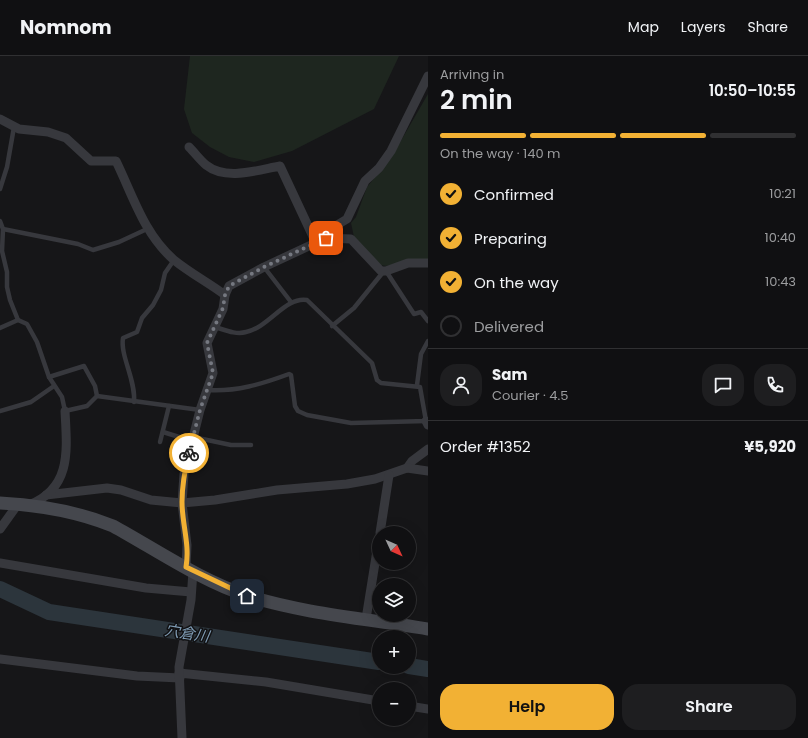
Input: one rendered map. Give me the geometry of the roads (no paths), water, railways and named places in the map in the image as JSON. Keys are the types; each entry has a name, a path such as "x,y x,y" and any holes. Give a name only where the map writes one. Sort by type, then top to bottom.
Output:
{"main road":[{"path":"0,503 23,504 72,512 113,526 189,569 247,596 316,611 428,629"}],"street":[{"path":"182,738 179,673 191,596 182,503 184,474 200,410 213,373 207,343 223,308 225,295 229,286 264,267 326,238 337,225 347,220 365,182 387,157 428,76"},
{"path":"0,119 14,127 48,132 66,138 91,161 116,161 147,229 174,260 225,295"},
{"path":"188,147 206,165 226,173 239,173 280,166 316,243"},
{"path":"326,238 351,239 377,268 385,271 408,263 428,263"},
{"path":"46,495 56,486 64,471 65,411"},
{"path":"407,468 412,461 428,449"},
{"path":"0,529 23,504 46,495 107,488 121,490 150,500 182,503 222,499 277,490 347,484 389,475 407,468 428,471"},
{"path":"381,526 389,475"},
{"path":"0,563 191,596"},
{"path":"366,619 374,570"},
{"path":"0,659 137,676 179,673 266,682 372,700"},
{"path":"416,707 428,710"}],"lane":[{"path":"0,189 7,167 14,127"},
{"path":"0,221 3,229 2,251 7,272 7,287 18,320"},
{"path":"3,229 78,244 93,250 119,242 147,229"},
{"path":"134,402 132,381 123,346 123,338 137,332 142,318 153,305 160,290 165,273 174,260"},
{"path":"264,267 290,302"},
{"path":"332,326 354,308 385,271 414,314 422,312 428,321"},
{"path":"215,327 237,333 246,332 268,322 290,302 297,299 307,300 332,326 372,363 377,380 381,383 404,386 418,385"},
{"path":"0,328 18,320 24,322 30,329 37,342 49,377 62,397 65,411 87,406 97,396"},
{"path":"207,390 230,390 256,386 289,374 291,375 295,406 303,414 351,422 427,423 422,391 418,385 421,354 428,341"},
{"path":"49,377 84,366 96,386 97,396"},
{"path":"0,411 31,402 54,386"},
{"path":"97,396 200,410"},
{"path":"160,442 170,406"},
{"path":"163,432 193,439 231,445 251,445"}],"waterway":[{"name":"穴倉川","path":"0,589 49,612 372,661"},
{"name":"穴倉川","path":"416,667 428,669"}]}
